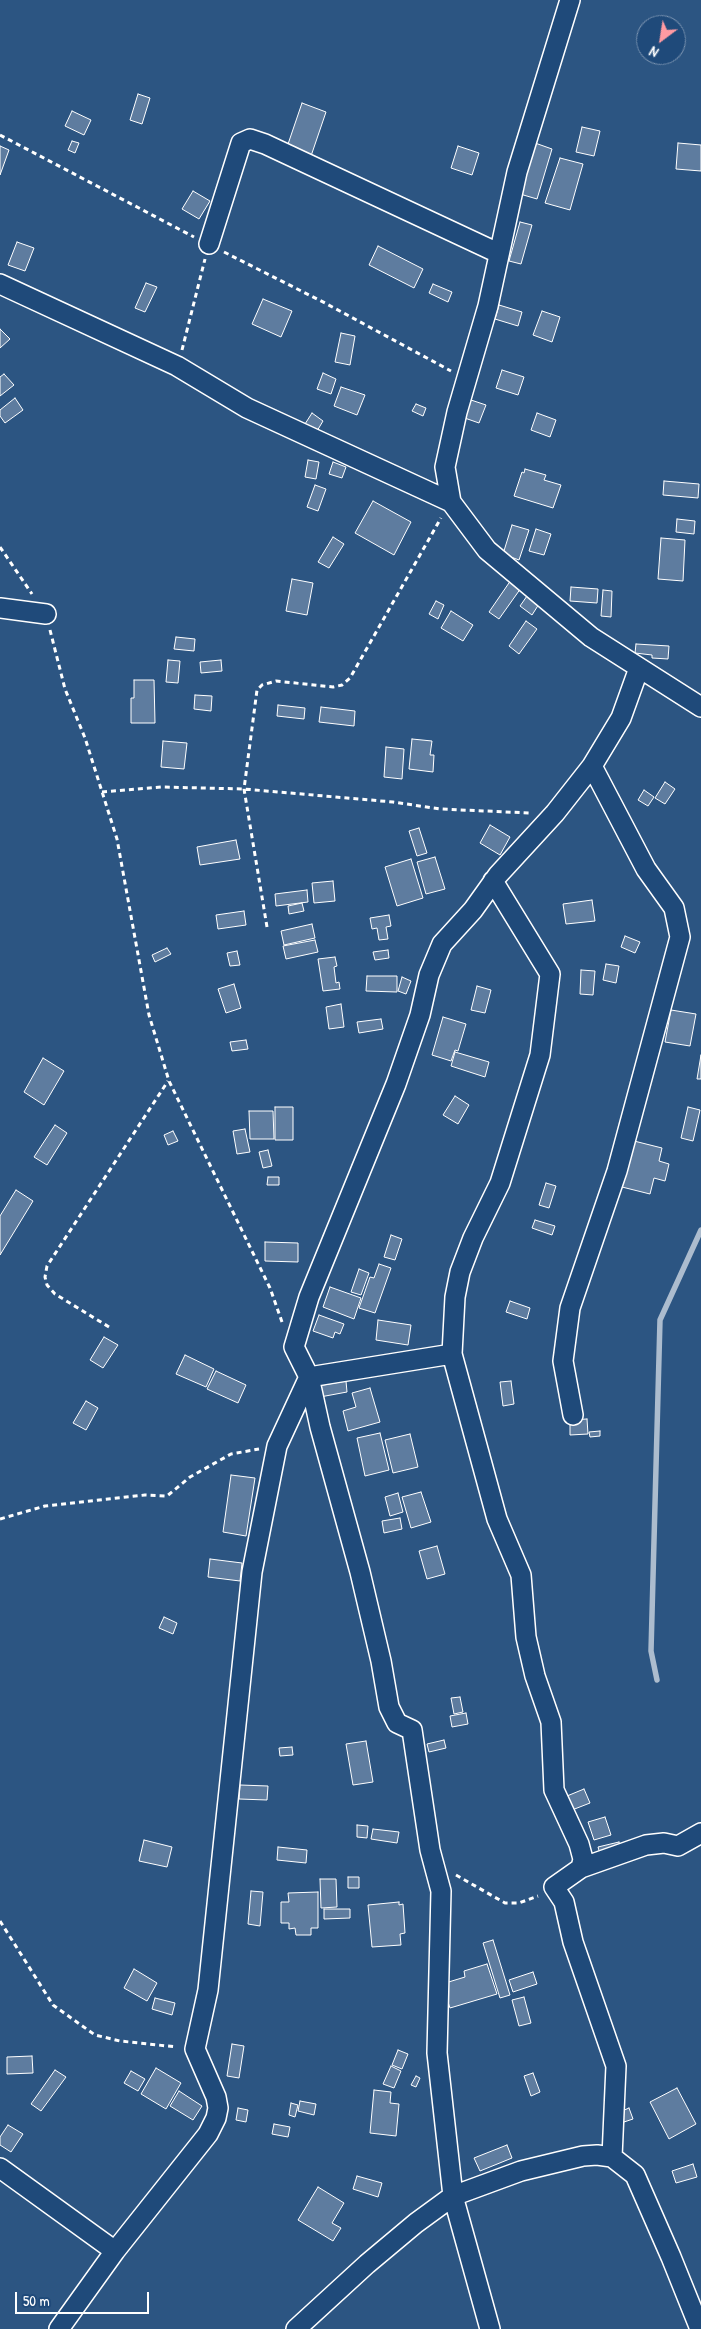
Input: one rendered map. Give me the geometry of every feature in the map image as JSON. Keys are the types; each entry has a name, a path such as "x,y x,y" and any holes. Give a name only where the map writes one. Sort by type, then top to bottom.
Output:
{"street":[{"path":"570,0 517,172 488,306 466,380 445,467 451,502 487,550 591,637 701,707"},
{"path":"209,244 241,143 250,139 265,144 498,253"},
{"path":"0,284 177,366 246,408 451,502"},
{"path":"0,608 46,614"},
{"path":"490,2329 453,2196 437,2053 441,1891 430,1850 412,1730 397,1723 388,1707 381,1661 360,1572 323,1437 309,1377 294,1347 309,1297 396,1084 420,1016 429,975 442,944 473,910 493,882 555,813 592,766 621,718 639,668"},
{"path":"573,1415 563,1361 570,1308 617,1171 680,937 674,908 646,869 592,766"},
{"path":"493,882 550,974 540,1055 500,1183 473,1238 460,1272 455,1298 452,1354 497,1519 521,1575 526,1637 535,1676 551,1722 554,1790 579,1844 583,1859 581,1868"},
{"path":"309,1377 452,1354"},
{"path":"59,2329 114,2251 208,2134 216,2118 218,2108 216,2097 196,2049 208,1990 252,1572 277,1446 309,1377"},
{"path":"612,2157 616,2066 573,1942 564,1902 554,1888 581,1868 646,1844 664,1843 678,1846 701,1833"},
{"path":"296,2329 367,2264 416,2223 453,2196 521,2172 583,2156 604,2155 612,2157 635,2175 672,2257 700,2329"},
{"path":"0,2168 114,2251"}],"path":[{"path":"0,135 325,303 466,380"},
{"path":"177,366 209,244"},
{"path":"267,927 244,789 257,690 268,682 334,687 342,685 350,678 451,502"},
{"path":"0,547 46,614 65,689 85,738 117,839 149,1015 169,1081 266,1279 279,1316 294,1347"},
{"path":"102,792 161,787 244,789 384,801 450,810 498,813 555,813"},
{"path":"109,1327 55,1294 47,1285 45,1276 47,1266 169,1081"},
{"path":"0,1519 45,1506 145,1495 167,1496 190,1477 231,1454 277,1446"},
{"path":"450,1870 481,1891 505,1903 525,1901 554,1888"},
{"path":"0,1921 53,2005 95,2035 120,2041 196,2049"}],"building":[{"path":"138,94 150,98 142,124 130,120"},
{"path":"302,103 326,112 310,159 286,150"},
{"path":"72,111 91,120 84,135 65,126"},
{"path":"582,127 600,131 594,156 576,152"},
{"path":"72,141 79,143 75,153 68,150"},
{"path":"535,143 552,149 537,199 520,194"},
{"path":"678,143 701,145 701,171 676,169"},
{"path":"0,146 9,150 0,175"},
{"path":"458,146 479,153 472,175 451,168"},
{"path":"560,158 583,164 570,210 545,203"},
{"path":"193,191 210,201 199,219 182,209"},
{"path":"520,222 532,225 521,264 509,261"},
{"path":"17,242 34,248 25,271 8,265"},
{"path":"378,246 423,269 414,288 369,265"},
{"path":"146,283 157,287 145,312 135,308"},
{"path":"433,284 452,292 448,302 429,293"},
{"path":"263,299 292,311 281,337 252,324"},
{"path":"499,305 522,312 518,326 495,319"},
{"path":"542,311 560,317 552,342 533,335"},
{"path":"0,329 10,339 0,348"},
{"path":"341,333 355,336 350,365 335,362"},
{"path":"502,370 524,377 518,395 496,388"},
{"path":"323,373 336,379 331,394 317,389"},
{"path":"4,374 14,385 0,396 0,377"},
{"path":"341,387 365,395 357,415 334,406"},
{"path":"15,398 23,410 5,423 0,416 0,410"},
{"path":"465,398 486,405 479,423 459,416"},
{"path":"416,404 426,408 423,416 412,411"},
{"path":"312,413 323,421 317,431 305,424"},
{"path":"537,413 556,420 550,437 531,430"},
{"path":"308,460 319,462 316,479 305,477"},
{"path":"333,462 346,467 342,478 329,474"},
{"path":"525,469 546,475 544,480 561,485 553,508 514,496 522,472 524,473"},
{"path":"664,481 699,484 698,498 663,495"},
{"path":"315,485 326,489 318,511 307,507"},
{"path":"373,501 411,522 394,555 355,533"},
{"path":"677,519 695,521 694,534 676,532"},
{"path":"512,525 529,530 519,560 503,554"},
{"path":"536,529 551,534 544,555 529,551"},
{"path":"333,537 344,544 329,568 318,562"},
{"path":"661,538 685,540 683,581 658,579"},
{"path":"292,579 313,583 307,615 286,611"},
{"path":"511,580 521,588 499,619 489,612"},
{"path":"571,587 598,589 597,603 570,601"},
{"path":"603,590 612,591 611,617 601,616"},
{"path":"527,596 539,604 532,615 520,606"},
{"path":"436,601 444,605 438,619 429,614"},
{"path":"451,611 473,625 463,641 441,628"},
{"path":"526,621 537,629 519,654 509,646"},
{"path":"176,637 195,639 194,651 174,649"},
{"path":"636,644 669,646 668,659 652,658 652,655 635,653"},
{"path":"168,660 180,661 178,683 166,682"},
{"path":"221,660 222,671 201,673 200,662"},
{"path":"134,680 154,680 155,723 131,723 131,698 134,698"},
{"path":"195,695 212,696 211,711 194,709"},
{"path":"278,705 305,708 304,719 277,716"},
{"path":"321,707 355,711 354,726 319,722"},
{"path":"412,739 432,741 430,755 434,755 433,772 409,769"},
{"path":"163,741 187,743 184,769 161,767"},
{"path":"386,747 404,749 402,779 384,777"},
{"path":"665,782 675,789 665,804 655,798"},
{"path":"644,790 654,797 648,806 638,800"},
{"path":"490,825 510,837 500,855 480,843"},
{"path":"419,828 427,853 417,856 409,831"},
{"path":"236,840 240,859 200,865 197,847"},
{"path":"435,857 445,889 426,894 417,862"},
{"path":"411,859 423,898 397,906 385,867"},
{"path":"333,881 335,901 314,903 312,883"},
{"path":"307,890 308,902 276,906 275,894"},
{"path":"592,900 595,921 566,924 563,904"},
{"path":"302,903 304,911 289,914 288,906"},
{"path":"244,911 246,925 218,929 216,915"},
{"path":"389,915 391,926 386,927 388,939 379,940 377,928 372,929 370,918"},
{"path":"312,924 315,938 284,945 281,931"},
{"path":"625,936 640,942 635,953 621,947"},
{"path":"315,940 318,952 286,959 283,946"},
{"path":"167,948 171,954 155,962 152,955"},
{"path":"388,950 389,958 375,960 373,952"},
{"path":"237,951 240,965 230,966 227,953"},
{"path":"335,957 337,966 334,967 336,983 339,982 340,989 323,991 318,959"},
{"path":"606,964 619,966 616,983 603,980"},
{"path":"581,970 595,971 593,995 580,994"},
{"path":"367,976 397,976 397,992 366,991"},
{"path":"402,977 411,981 406,994 398,991"},
{"path":"234,984 241,1008 226,1013 218,989"},
{"path":"477,986 491,990 485,1013 471,1010"},
{"path":"341,1004 344,1027 329,1029 326,1007"},
{"path":"671,1010 696,1014 690,1046 665,1042"},
{"path":"443,1017 466,1024 458,1051 455,1050 451,1061 432,1055"},
{"path":"381,1019 383,1029 359,1033 357,1022"},
{"path":"246,1040 248,1049 232,1051 230,1042"},
{"path":"455,1052 489,1062 485,1077 451,1066"},
{"path":"701,1055 701,1079 697,1079"},
{"path":"43,1058 64,1071 44,1105 24,1092"},
{"path":"455,1096 469,1105 458,1124 443,1115"},
{"path":"275,1107 293,1107 293,1140 275,1140"},
{"path":"688,1107 700,1110 693,1141 681,1138"},
{"path":"249,1111 273,1111 274,1139 250,1139"},
{"path":"55,1125 67,1133 47,1165 34,1157"},
{"path":"245,1129 250,1152 237,1154 233,1131"},
{"path":"173,1131 178,1141 168,1145 164,1135"},
{"path":"634,1141 662,1148 659,1161 669,1164 665,1181 654,1178 650,1194 622,1187"},
{"path":"268,1150 272,1166 263,1168 259,1152"},
{"path":"268,1177 279,1177 279,1185 267,1185"},
{"path":"546,1183 556,1186 549,1208 539,1205"},
{"path":"16,1190 33,1201 0,1255 0,1216"},
{"path":"535,1220 555,1226 552,1235 532,1228"},
{"path":"391,1235 402,1239 395,1260 384,1257"},
{"path":"265,1242 298,1243 298,1262 265,1261"},
{"path":"379,1264 391,1268 375,1313 359,1308 370,1277 374,1278"},
{"path":"359,1269 369,1273 361,1295 351,1292"},
{"path":"330,1287 361,1298 354,1319 323,1307"},
{"path":"510,1301 530,1308 527,1319 506,1312"},
{"path":"319,1315 344,1324 340,1334 335,1332 333,1338 313,1331"},
{"path":"378,1320 411,1325 408,1345 376,1340"},
{"path":"104,1337 118,1345 103,1368 90,1360"},
{"path":"185,1355 214,1369 206,1387 176,1374"},
{"path":"216,1371 246,1385 238,1403 207,1389"},
{"path":"346,1381 347,1392 320,1397 318,1386"},
{"path":"511,1381 514,1404 503,1406 500,1382"},
{"path":"370,1388 380,1422 348,1431 343,1411 356,1407 352,1393"},
{"path":"86,1401 98,1408 86,1430 73,1423"},
{"path":"587,1419 588,1434 570,1435 570,1420"},
{"path":"600,1431 600,1436 590,1437 589,1432"},
{"path":"380,1433 389,1470 365,1476 357,1438"},
{"path":"410,1434 418,1467 393,1473 385,1440"},
{"path":"231,1475 255,1478 246,1536 223,1532"},
{"path":"421,1492 431,1522 411,1528 402,1497"},
{"path":"398,1493 403,1512 390,1516 385,1497"},
{"path":"400,1518 402,1529 384,1533 382,1521"},
{"path":"437,1546 445,1574 427,1579 419,1551"},
{"path":"210,1559 242,1563 240,1581 208,1577"},
{"path":"164,1617 177,1623 173,1634 159,1628"},
{"path":"460,1697 463,1712 454,1714 451,1698"},
{"path":"466,1713 468,1724 452,1727 450,1716"},
{"path":"444,1740 446,1748 429,1752 427,1744"},
{"path":"366,1741 373,1782 353,1785 346,1744"},
{"path":"292,1747 293,1755 280,1756 279,1748"},
{"path":"240,1785 268,1786 267,1800 239,1799"},
{"path":"584,1789 590,1803 572,1810 567,1796"},
{"path":"605,1817 611,1835 594,1840 588,1822"},
{"path":"357,1825 368,1826 367,1838 357,1837"},
{"path":"373,1829 399,1832 397,1843 371,1839"},
{"path":"144,1840 172,1847 167,1867 139,1861"},
{"path":"619,1842 621,1850 600,1854 598,1847"},
{"path":"278,1847 307,1850 306,1863 277,1860"},
{"path":"348,1877 359,1877 359,1888 348,1888"},
{"path":"320,1879 336,1879 337,1907 321,1908"},
{"path":"251,1891 263,1892 260,1926 248,1924"},
{"path":"318,1892 318,1928 311,1928 311,1935 296,1935 295,1928 289,1929 289,1923 281,1923 281,1902 289,1902 288,1893"},
{"path":"399,1902 399,1905 403,1904 405,1933 400,1934 401,1945 372,1947 368,1905"},
{"path":"324,1909 350,1909 350,1918 324,1919"},
{"path":"493,1940 510,1995 500,1998 483,1943"},
{"path":"487,1964 497,1994 450,2008 442,1984 465,1977 464,1971"},
{"path":"134,1969 157,1983 147,2001 124,1988"},
{"path":"533,1972 537,1984 513,1992 509,1980"},
{"path":"524,1997 531,2023 519,2026 512,2000"},
{"path":"155,1998 175,2003 172,2015 152,2009"},
{"path":"232,2044 244,2046 239,2078 227,2076"},
{"path":"398,2050 408,2054 402,2069 392,2065"},
{"path":"32,2056 33,2073 7,2074 7,2057"},
{"path":"391,2066 401,2071 394,2088 383,2084"},
{"path":"156,2068 181,2083 166,2109 141,2094"},
{"path":"55,2070 66,2077 41,2111 31,2104"},
{"path":"131,2071 145,2079 138,2091 124,2083"},
{"path":"533,2073 540,2092 531,2096 524,2076"},
{"path":"416,2076 420,2078 416,2087 411,2085"},
{"path":"677,2088 696,2124 669,2139 650,2102"},
{"path":"374,2090 391,2092 390,2103 399,2104 396,2136 370,2133"},
{"path":"179,2091 202,2106 193,2120 170,2106"},
{"path":"300,2101 316,2104 314,2115 298,2111"},
{"path":"291,2103 298,2105 295,2117 289,2115"},
{"path":"238,2108 248,2110 246,2122 236,2120"},
{"path":"629,2108 633,2119 624,2122 620,2112"},
{"path":"274,2124 290,2127 288,2137 272,2134"},
{"path":"8,2125 23,2134 11,2152 0,2145 0,2137"},
{"path":"507,2145 512,2158 480,2171 474,2158"},
{"path":"693,2164 697,2177 676,2183 672,2171"},
{"path":"357,2176 382,2183 378,2197 353,2189"},
{"path":"318,2187 344,2203 332,2223 341,2228 333,2241 298,2220"}],"waterway":[{"path":"657,1680 651,1651 660,1320 701,1230"}]}
